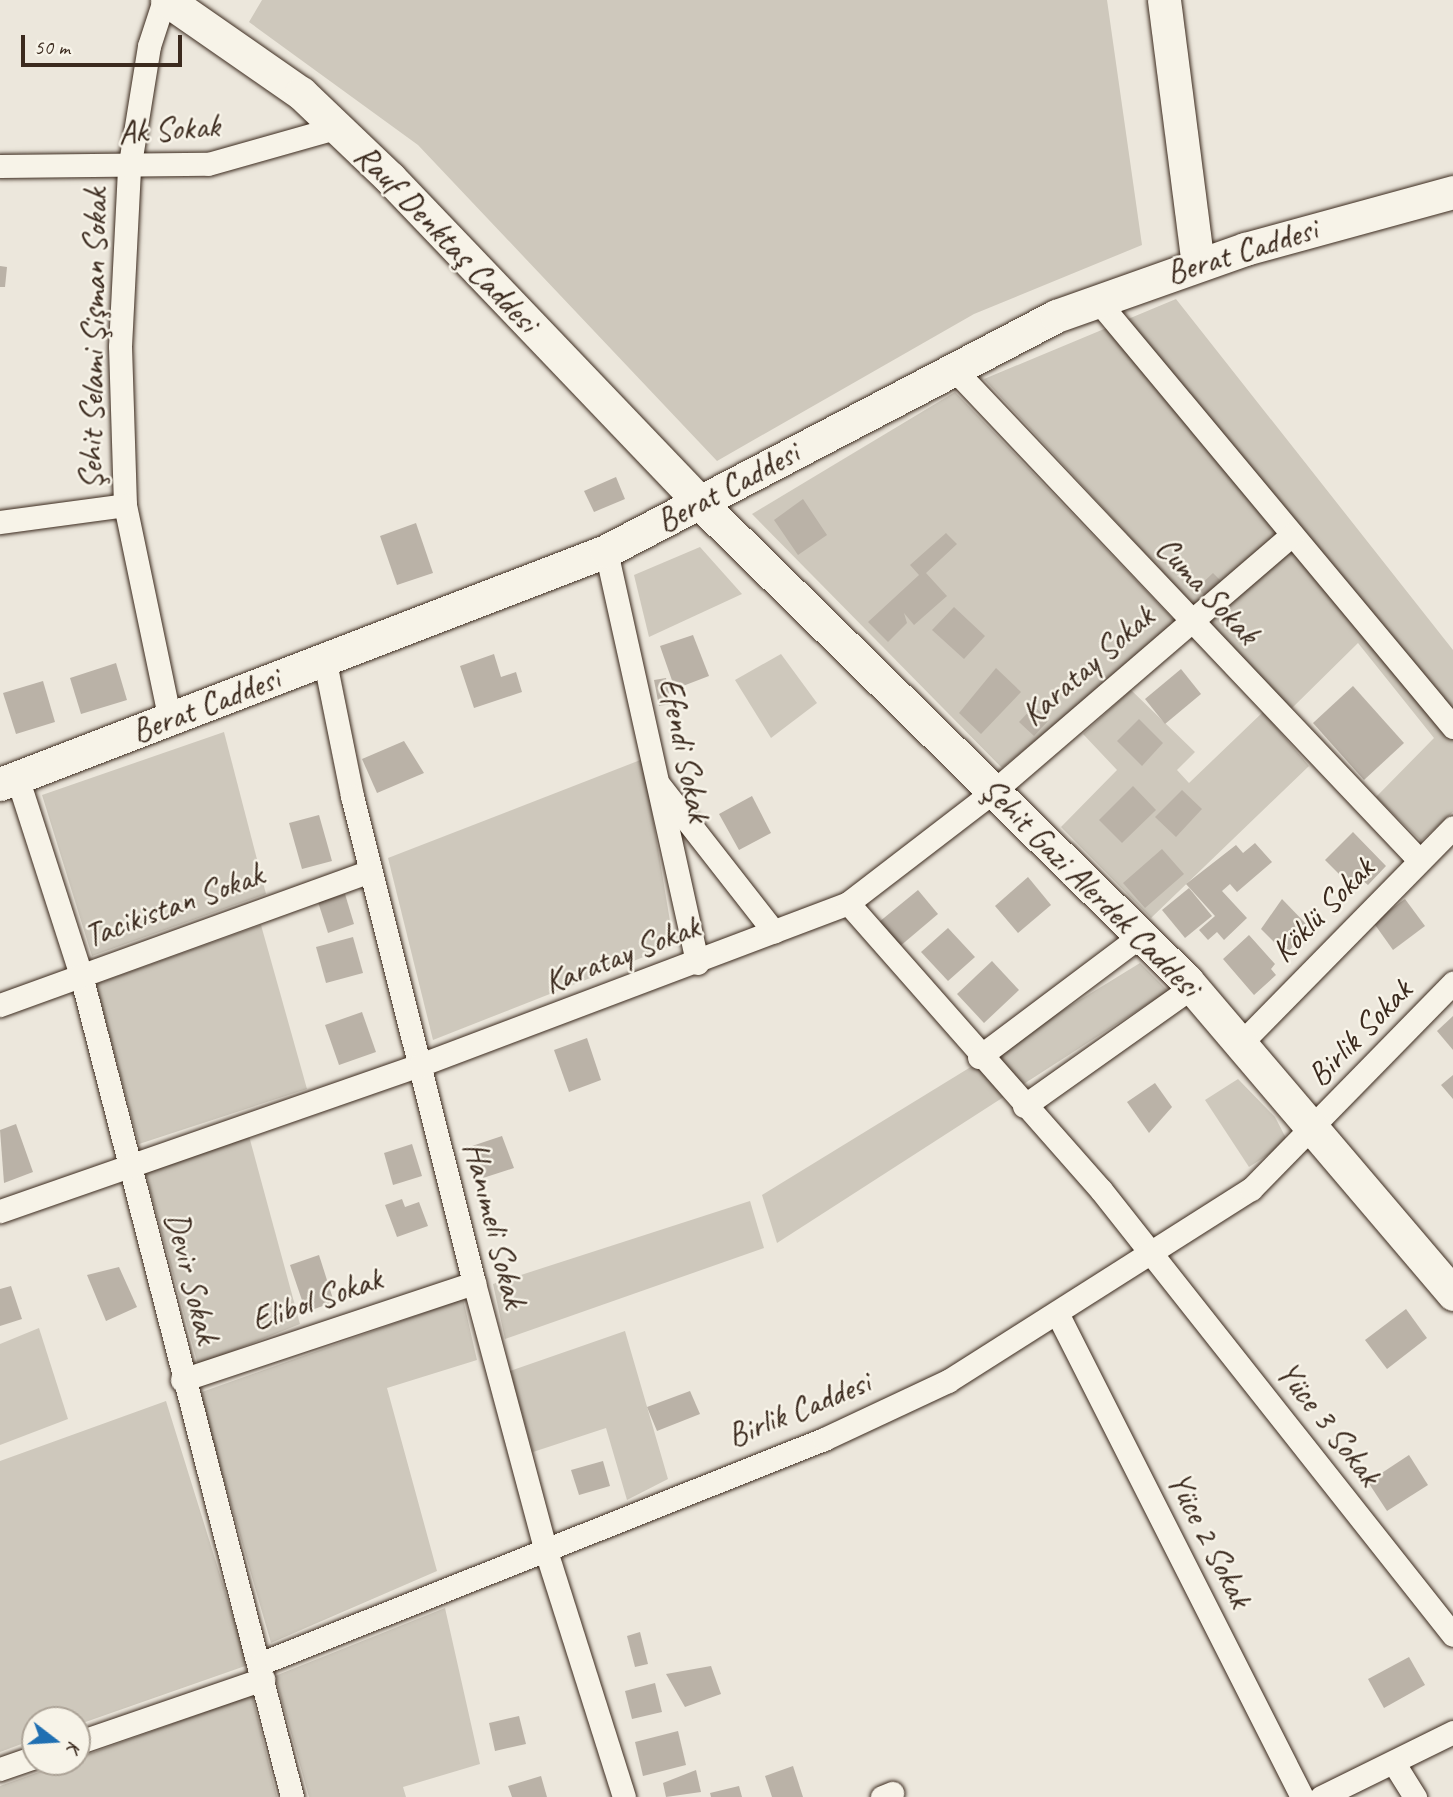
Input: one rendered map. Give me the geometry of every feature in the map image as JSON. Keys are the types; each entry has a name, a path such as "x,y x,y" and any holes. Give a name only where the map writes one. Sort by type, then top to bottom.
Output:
{"street":[{"name":"Rauf Denktaş Caddesi","path":"165,0 267,67 339,127 702,505"},
{"name":"Şehit Selami Şişman Sokak","path":"165,0 149,46 129,169 120,346 125,505 170,720"},
{"path":"1164,0 1198,265"},
{"name":"Ak Sokak","path":"0,166 129,169 250,156 339,127"},
{"name":"Berat Caddesi","path":"8,780 325,662 606,551 702,505 951,366 1097,300 1198,265 1453,192"},
{"path":"1097,300 1453,727"},
{"name":"Cuma Sokak","path":"951,366 1189,622 1418,859"},
{"path":"0,522 125,505"},
{"name":"Şehit Gazi Alerdek Caddesi","path":"702,505 1192,987 1242,1042 1453,1294"},
{"name":"Karatay Sokak","path":"0,1211 129,1164 420,1066 848,903 993,791 1292,535"},
{"name":"Efendi Sokak","path":"606,551 696,963"},
{"name":"Hanımeli Sokak","path":"325,662 371,871 474,1283 546,1551 624,1797"},
{"name":"Devir Sokak","path":"8,780 81,975 182,1380 292,1797"},
{"path":"656,780 774,932"},
{"name":"Köklü Sokak","path":"1242,1042 1418,859 1453,827"},
{"name":"Tacikistan Sokak","path":"0,1005 371,871"},
{"name":"Yüce 3 Sokak","path":"848,903 1152,1253 1453,1635"},
{"path":"979,1057 1140,936"},
{"name":"Birlik Sokak","path":"1314,1128 1453,983"},
{"path":"1024,1106 1192,987"},
{"name":"Birlik Caddesi","path":"261,1672 546,1551 877,1416 948,1381 1251,1189 1314,1128"},
{"name":"Elibol Sokak","path":"182,1380 474,1283"},
{"name":"Yüce 2 Sokak","path":"1057,1313 1302,1797"},
{"path":"91,1738 261,1672"},
{"path":"1321,1797 1395,1766 1453,1732"},
{"path":"0,1769 21,1762"},
{"path":"1395,1766 1415,1797"}],"shaded area":[{"path":"262,0 1107,0 1142,245 974,314 717,461 418,145 249,22"},
{"path":"1176,299 1453,650 1453,812 1421,841 1376,797 1434,738 1358,643 1290,710 984,379"},
{"path":"955,392 1177,623 1002,768 752,514"},
{"path":"700,547 742,594 649,637 634,575"},
{"path":"781,654 817,703 771,738 735,680"},
{"path":"1131,690 1195,752 1177,770 1189,783 1263,712 1309,766 1151,918 1061,827 1117,770 1083,734"},
{"path":"224,732 266,894 92,956 42,795"},
{"path":"643,759 674,945 433,1040 388,858"},
{"path":"261,925 307,1089 139,1144 96,984"},
{"path":"1140,963 1168,991 777,1243 762,1195"},
{"path":"1238,1079 1275,1117 1288,1142 1249,1167 1205,1100"},
{"path":"249,1136 300,1324 198,1365 144,1168"},
{"path":"750,1201 764,1248 505,1339 493,1284"},
{"path":"463,1299 477,1360 387,1388 437,1571 271,1643 199,1393"},
{"path":"39,1328 68,1419 0,1445 0,1344"},
{"path":"625,1331 668,1479 627,1500 606,1428 533,1452 510,1371"},
{"path":"166,1401 248,1665 91,1720 91,1706 21,1706 21,1744 0,1752 0,1461"},
{"path":"445,1608 480,1764 403,1787 406,1797 309,1797 275,1676"},
{"path":"252,1695 277,1797 0,1797 0,1786 28,1776 91,1776 91,1753"}],"building":[{"path":"0,266 7,267 5,287 0,287"},
{"path":"616,477 625,499 594,512 584,491"},
{"path":"803,499 827,535 798,555 774,520"},
{"path":"416,523 433,573 397,585 380,536"},
{"path":"946,533 957,544 926,573 947,596 914,625 904,613 907,623 888,642 868,622 919,575 910,565"},
{"path":"1213,573 1225,585 1209,600 1197,588"},
{"path":"954,607 985,636 964,659 932,630"},
{"path":"693,635 709,676 675,689 660,646"},
{"path":"494,654 501,677 516,672 522,692 474,708 460,666"},
{"path":"116,663 127,700 81,714 70,678"},
{"path":"996,668 1021,692 981,734 959,713"},
{"path":"1181,669 1201,694 1165,724 1145,699"},
{"path":"666,678 671,704 659,706 654,680"},
{"path":"43,681 55,722 16,734 3,693"},
{"path":"1353,686 1404,743 1364,780 1313,723"},
{"path":"1034,706 1049,720 1034,736 1019,722"},
{"path":"1139,719 1163,743 1142,766 1117,741"},
{"path":"404,741 424,773 377,793 362,759"},
{"path":"1133,786 1156,810 1122,843 1099,820"},
{"path":"1182,790 1202,809 1176,837 1155,817"},
{"path":"752,796 771,833 739,850 719,814"},
{"path":"319,815 332,861 302,869 289,823"},
{"path":"1353,832 1386,866 1368,885 1362,880 1353,888 1325,860"},
{"path":"1255,843 1272,862 1237,892 1230,884 1222,891 1247,918 1224,940 1217,932 1208,940 1199,930 1215,916 1186,884 1236,845 1243,853"},
{"path":"1162,849 1184,874 1145,908 1123,883"},
{"path":"1028,877 1051,905 1018,933 995,906"},
{"path":"1189,888 1212,916 1185,938 1162,910"},
{"path":"918,890 938,914 899,947 879,922"},
{"path":"345,894 354,924 328,933 318,902"},
{"path":"1282,899 1310,928 1286,954 1261,929"},
{"path":"1405,899 1425,926 1393,950 1373,922"},
{"path":"948,928 975,957 948,981 921,952"},
{"path":"1249,935 1275,964 1271,969 1276,975 1254,995 1223,959"},
{"path":"353,937 363,973 326,983 316,947"},
{"path":"992,961 1019,990 984,1023 957,994"},
{"path":"362,1012 376,1052 339,1065 325,1025"},
{"path":"1453,1016 1453,1050 1437,1031"},
{"path":"587,1038 601,1080 569,1092 554,1050"},
{"path":"1453,1075 1453,1099 1441,1085"},
{"path":"1155,1083 1172,1107 1149,1133 1127,1102"},
{"path":"16,1124 33,1172 4,1183 0,1130"},
{"path":"502,1136 514,1168 483,1178 472,1146"},
{"path":"412,1144 422,1176 393,1185 384,1153"},
{"path":"402,1199 405,1207 419,1202 428,1226 397,1237 385,1205"},
{"path":"319,1255 334,1302 306,1312 290,1265"},
{"path":"119,1267 137,1307 106,1321 87,1275"},
{"path":"11,1286 22,1319 0,1326 0,1289"},
{"path":"1406,1309 1427,1338 1387,1369 1365,1340"},
{"path":"690,1391 700,1414 657,1431 647,1407"},
{"path":"1409,1455 1428,1485 1387,1511 1368,1482"},
{"path":"603,1461 610,1486 579,1495 571,1470"},
{"path":"640,1632 648,1664 635,1667 627,1636"},
{"path":"1409,1657 1425,1685 1384,1708 1368,1679"},
{"path":"711,1666 721,1694 685,1707 666,1674"},
{"path":"655,1683 662,1712 632,1719 625,1691"},
{"path":"519,1716 526,1744 495,1751 489,1723"},
{"path":"678,1731 686,1765 643,1776 635,1742"},
{"path":"793,1766 803,1797 772,1797 765,1776"},
{"path":"696,1770 701,1792 666,1797 663,1783"},
{"path":"541,1776 547,1797 512,1797 508,1786"},
{"path":"739,1786 742,1797 711,1797 710,1793"}]}
